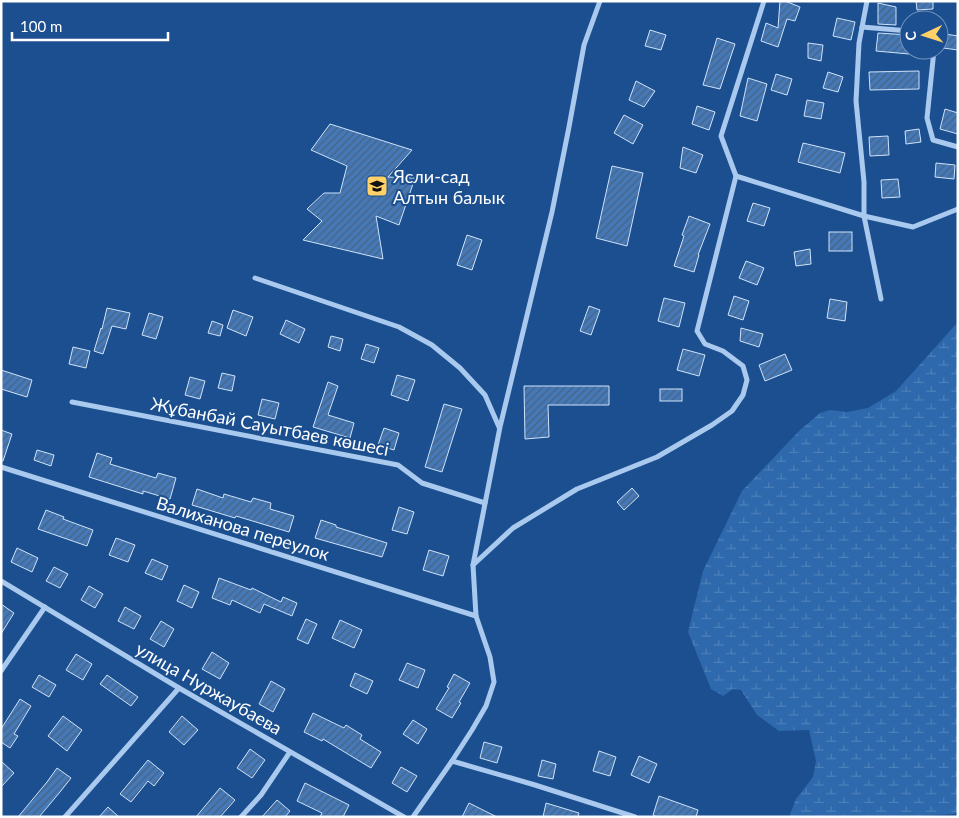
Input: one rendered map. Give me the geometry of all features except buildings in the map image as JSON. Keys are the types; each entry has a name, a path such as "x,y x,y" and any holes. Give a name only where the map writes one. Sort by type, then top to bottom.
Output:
{"street":[{"path":"413,817 452,761 486,706 494,682 490,657 476,616 472,565 500,427 552,212 584,44 600,1"},
{"path":"472,565 512,528 577,488 657,457 732,411 744,395 747,380 743,366 723,351 705,344 697,331 736,176 721,136 764,1"},
{"path":"867,1 859,43 856,101 864,182 864,216 881,299"},
{"path":"862,27 899,29"},
{"path":"933,60 927,118 933,140 958,147"},
{"path":"736,176 864,216 912,227 958,209"},
{"path":"256,278 399,327 432,345 460,368 485,395 500,427"},
{"name":"Жұбанбай Сауытбаев көшесі","path":"72,402 398,465 422,483 485,503"},
{"name":"Валиханова переулок","path":"1,467 476,616"},
{"name":"улица Нуржаубаева","path":"1,581 179,688 404,817"},
{"path":"1,671 45,608"},
{"path":"65,817 179,688"},
{"path":"241,817 260,795 290,752"},
{"path":"452,761 634,817"}],"green space":[{"path":"958,322 958,812 954,814 900,817 789,817 796,799 813,777 816,761 809,730 779,731 757,715 741,690 733,689 723,696 711,689 688,632 703,571 742,491 799,431 820,413 830,410 847,412 868,408 896,391"}],"place":[{"name":"Ясли-сад Алтын балык","path":"377,186"}]}
